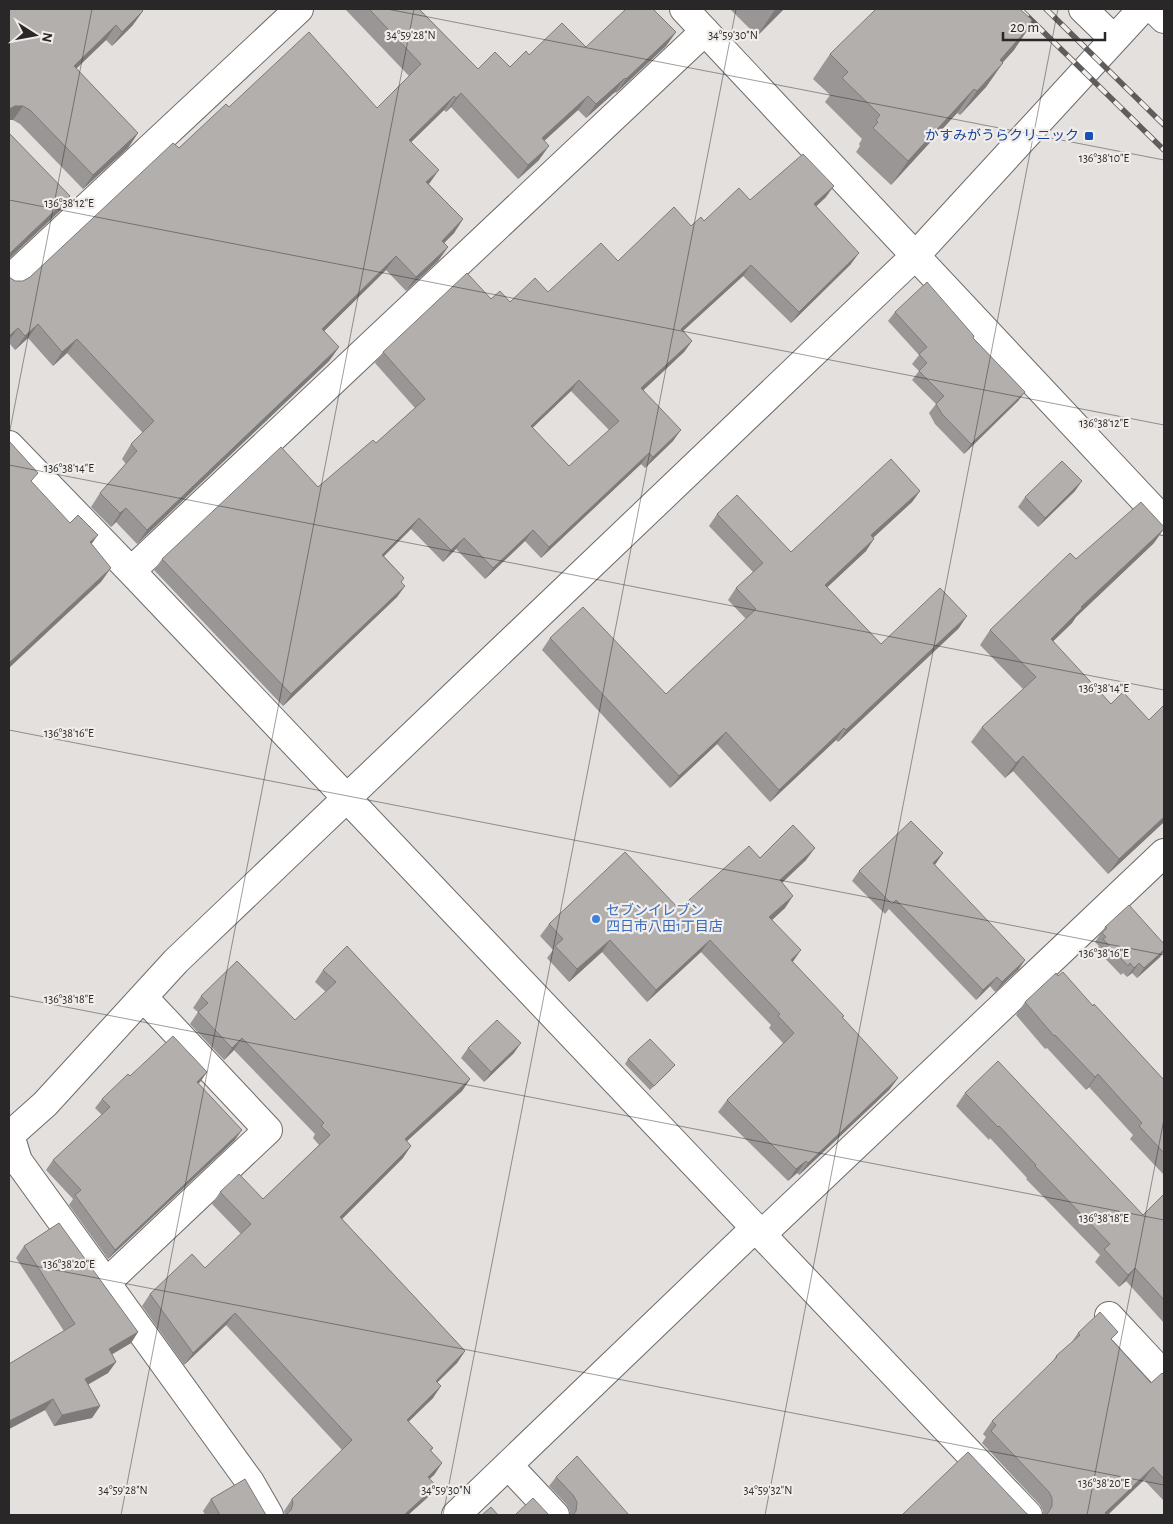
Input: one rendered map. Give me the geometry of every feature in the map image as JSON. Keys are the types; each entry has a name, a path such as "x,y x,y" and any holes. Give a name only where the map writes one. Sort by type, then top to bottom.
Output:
{"street":[{"path":"9,280 76,204 299,9"},
{"path":"684,9 1164,521"},
{"path":"1083,9 1114,39"},
{"path":"269,1515 250,1482 18,1161 10,1135 45,1104 176,962 916,255 1142,9"},
{"path":"1154,9 1164,19"},
{"path":"131,571 706,32"},
{"path":"9,445 1028,1515"},
{"path":"456,1515 1164,853"},
{"path":"106,1283 268,1130 143,997"},
{"path":"1109,1316 1164,1375"},
{"path":"508,1465 555,1515"}],"building":[{"path":"9,9 141,9 143,11 122,32 116,25 74,66 138,133 93,175 30,110 23,106 15,106 9,109"},
{"path":"369,9 419,9 478,69 495,52 510,67 526,51 529,55 562,23 586,47 626,9 653,9 676,32 596,104 588,96 542,138 549,146 528,165 461,93 456,98 454,96 409,140 439,170 426,182 463,219 442,241 448,247 416,277 396,256 322,329 339,347 147,530 126,508 120,513 100,493 137,451 131,444 154,421 77,339 62,352 38,324 25,336 18,328 9,336 9,277 15,281 23,281 30,277 173,143 179,148 226,104 229,107 309,32 377,108 421,64"},
{"path":"876,9 1020,9 1032,20 1031,25 1000,60 1003,63 977,91 974,89 908,161 873,128 878,122 876,120 880,115 842,78 848,72 830,54"},
{"path":"9,133 70,196 9,254"},
{"path":"803,154 834,186 814,204 859,253 799,312 751,265 681,329 692,341 641,388 681,430 653,457 649,453 549,547 533,530 493,568 464,538 451,550 419,518 382,555 404,578 401,582 405,586 291,694 162,559 281,447 318,487 373,440 376,443 425,399 383,352 467,273 491,299 500,291 510,302 535,278 548,292 601,243 618,261 674,207 691,226 701,217 704,221 739,188 750,200","holes":["579,380 619,421 569,466 531,426"]},
{"path":"927,282 974,336 973,338 1025,392 971,444 942,414 936,404 944,396 919,371 927,363 919,354 927,347 895,312"},
{"path":"9,441 38,473 31,481 70,523 78,515 98,535 90,542 111,568 9,663"},
{"path":"891,459 920,491 871,535 874,539 825,585 881,644 940,588 967,616 779,790 726,732 679,776 550,638 583,607 666,694 756,609 736,588 763,563 717,514 737,495 791,552"},
{"path":"1062,461 1082,481 1045,518 1025,497"},
{"path":"1141,502 1164,529 1081,607 1051,639 1111,704 1123,692 1149,720 1164,705 1164,817 1119,859 1023,756 1016,763 982,727 1036,677 990,630 1070,553 1076,559"},
{"path":"911,821 943,853 933,863 1025,960 1002,982 997,977 983,990 896,900 892,904 859,871"},
{"path":"793,825 815,848 780,880 793,896 769,917 801,950 791,960 844,1016 842,1017 898,1078 808,1163 806,1161 796,1169 727,1100 794,1033 778,1016 780,1014 710,940 656,990 610,940 577,969 555,946 563,939 549,924 625,852 679,909 749,846 760,858"},
{"path":"1129,905 1164,944 1164,950 1144,968 1139,963 1134,968 1130,963 1128,966 1103,939 1106,937 1102,933 1107,928 1105,927"},
{"path":"347,946 470,1079 405,1139 411,1146 340,1217 465,1351 436,1381 441,1386 407,1420 433,1448 430,1450 442,1463 428,1477 436,1486 404,1515 286,1515 291,1510 292,1499 352,1440 235,1313 193,1353 150,1294 192,1254 205,1268 251,1224 220,1192 239,1174 263,1199 330,1135 321,1126 324,1123 242,1038 232,1048 198,1012 208,1003 201,996 237,961 295,1020 336,982 323,970"},
{"path":"1063,972 1164,1080 1164,1153 1139,1126 1142,1123 1098,1074 1095,1077 1054,1036 1025,1002 1056,973 1058,976"},
{"path":"497,1020 521,1043 491,1072 468,1048"},
{"path":"173,1036 207,1072 197,1082 242,1130 115,1250 75,1195 81,1190 53,1160 110,1107 102,1099"},
{"path":"650,1039 675,1065 654,1086 628,1059"},
{"path":"998,1061 1143,1215 1164,1194 1164,1300 1135,1268 1128,1275 1104,1249 1110,1244 999,1126 965,1093"},
{"path":"59,1223 138,1332 109,1349 116,1362 85,1379 100,1406 62,1415 53,1399 9,1421 9,1364 75,1324 24,1246"},
{"path":"1100,1312 1118,1332 1111,1339 1151,1383 1162,1373 1164,1375 1164,1479 1153,1467 1105,1513 1108,1515 1044,1515 1048,1513 1052,1506 1052,1498 1049,1492 991,1431 996,1425 992,1421 1056,1356 1080,1335 1078,1333"},
{"path":"968,1452 1029,1515 902,1515"},
{"path":"577,1456 629,1515 573,1515 576,1511 577,1502 556,1477"},
{"path":"245,1479 266,1515 220,1515 211,1499"},
{"path":"533,1498 549,1515 515,1515"},
{"path":"491,1507 498,1515 482,1515"}],"railway":[{"path":"1020,9 1164,150"},
{"path":"1046,9 1164,125"}],"place":[{"name":"かすみがうらクリニック","path":"1089,136"},
{"name":"セブンイレブン 四日市八田1丁目店","path":"596,919"}]}
